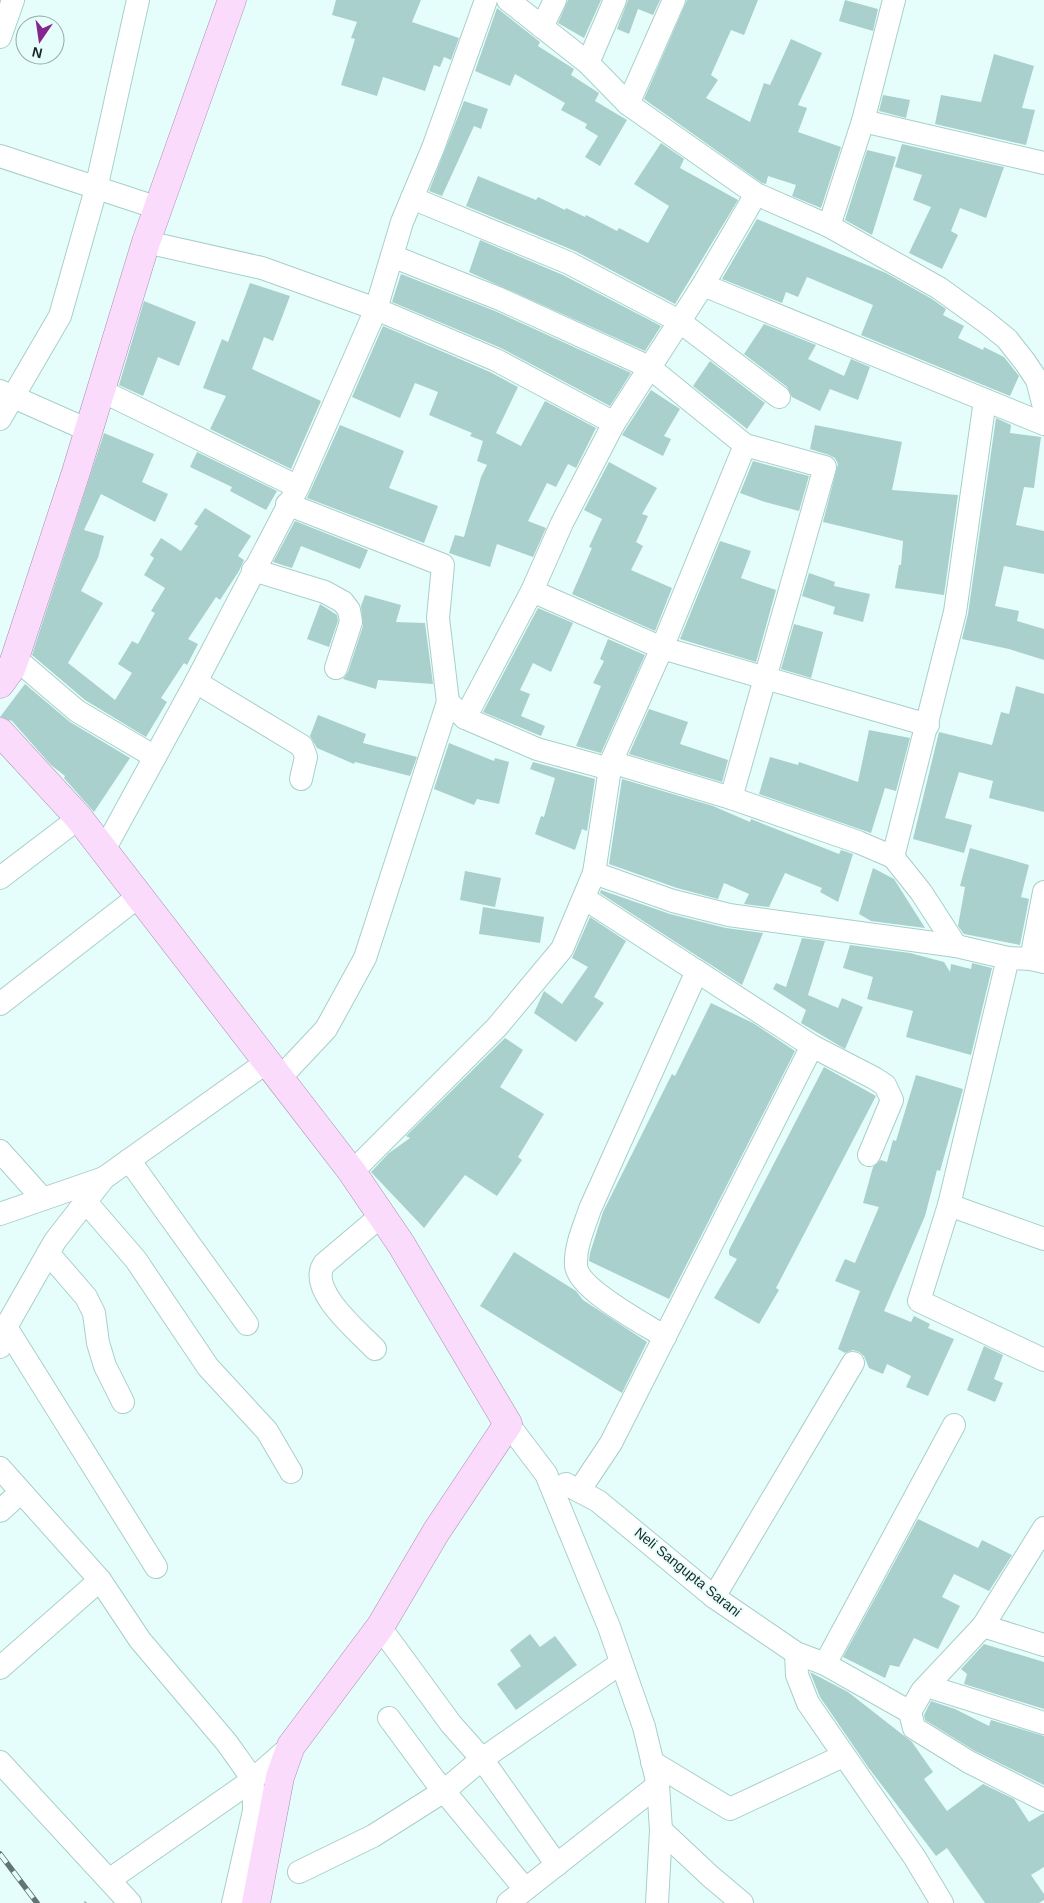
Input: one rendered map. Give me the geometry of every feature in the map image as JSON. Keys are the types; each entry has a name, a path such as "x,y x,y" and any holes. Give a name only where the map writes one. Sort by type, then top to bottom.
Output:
{"main road":[{"path":"0,684 11,669 15,658 76,472 146,242 232,0"},
{"path":"0,732 79,818 352,1172 401,1244 508,1424 436,1532 380,1627 291,1746 280,1777 256,1903"}],"street":[{"path":"0,37 13,0"},
{"path":"0,418 6,394 60,316 96,189 138,0"},
{"path":"104,850 196,682 293,496 376,309 412,198 486,0"},
{"path":"508,0 588,63 628,104 756,194 829,226 939,288 986,322 1007,339 1025,362 1037,380 1044,407"},
{"path":"542,27 555,0"},
{"path":"588,63 615,0"},
{"path":"628,104 674,0"},
{"path":"829,226 863,121 894,0"},
{"path":"863,121 1044,163"},
{"path":"0,156 158,208"},
{"path":"465,718 532,591 562,523 614,423 703,286 756,194"},
{"path":"412,198 569,263 679,321 780,397"},
{"path":"146,242 262,268 376,309 496,360 614,423"},
{"path":"392,256 500,299 649,367 745,445 825,467 731,798"},
{"path":"703,286 1044,424 1044,417"},
{"path":"0,1214 104,1178 129,1160 273,1070 326,1029 365,958 448,702 438,618 442,564 293,496 100,390"},
{"path":"6,394 88,430"},
{"path":"893,857 928,725 955,612 986,400"},
{"path":"352,1172 497,1027 562,949 594,873 610,766 662,648 745,445"},
{"path":"253,570 325,592 343,602 349,610 351,622 336,668"},
{"path":"532,591 662,648 928,725"},
{"path":"15,658 77,711 155,756"},
{"path":"196,682 302,746 306,757 302,779"},
{"path":"448,702 465,718 537,749 731,798 858,842 893,857 922,892 956,946"},
{"path":"0,878 79,818"},
{"path":"594,873 673,901 729,915 956,946 1008,958 1037,961 1044,892"},
{"path":"0,1004 139,896"},
{"path":"584,898 812,1046 885,1085 892,1100 869,1156"},
{"path":"1008,958 949,1205 919,1301 1044,1360"},
{"path":"665,1337 604,1298 582,1280 576,1267 577,1249 590,1209 697,971"},
{"path":"579,1491 611,1443 812,1046"},
{"path":"0,1151 43,1199"},
{"path":"129,1160 247,1324"},
{"path":"104,1178 48,1254 3,1337 156,1567"},
{"path":"86,1202 136,1260 208,1367 267,1431 291,1472"},
{"path":"949,1205 1044,1239"},
{"path":"375,1349 330,1302 321,1285 319,1271 324,1264 382,1215"},
{"path":"48,1254 86,1297 94,1313 98,1343 105,1366 123,1402"},
{"path":"714,1596 853,1363"},
{"path":"508,1424 546,1474 609,1627 644,1727 658,1785 661,1830 657,1903"},
{"path":"825,1664 954,1425"},
{"path":"0,1468 100,1580 140,1640 242,1761 251,1781 254,1811 234,1903"},
{"name":"Neli Sangupta Sarani","path":"546,1474 598,1501 637,1531 714,1596 796,1652 825,1664 910,1712"},
{"path":"0,1511 21,1492"},
{"path":"1044,1528 983,1626 927,1686 910,1712 914,1728 969,1762 1044,1800"},
{"path":"0,1668 100,1580"},
{"path":"983,1626 1044,1645"},
{"path":"380,1627 451,1724 482,1759 556,1865"},
{"path":"796,1652 797,1675 808,1703 915,1858 942,1903"},
{"path":"299,1872 373,1836 444,1791 482,1759 621,1663"},
{"path":"927,1686 1044,1723"},
{"path":"389,1718 444,1791 525,1889"},
{"path":"109,1880 251,1781 291,1746"},
{"path":"652,1762 730,1809 843,1756"},
{"path":"0,1762 130,1903"},
{"path":"508,1903 658,1785"},
{"path":"661,1830 742,1903"}],"building":[{"path":"336,0 421,0 412,22 459,38 451,60 444,57 440,67 434,65 425,91 383,77 377,96 341,85 355,39 351,38 357,22 332,15"},
{"path":"568,0 601,0 584,38 558,23"},
{"path":"628,0 660,0 653,15 638,9 629,34 617,29"},
{"path":"687,0 758,0 744,35 731,30 711,75 718,80 706,98 750,122 764,83 770,85 791,39 822,53 798,105 807,108 798,132 841,147 821,208 792,196 796,185 768,176 766,184 762,183 644,99"},
{"path":"845,0 878,9 873,31 839,21"},
{"path":"497,8 540,42 538,46 574,69 571,75 599,93 595,101 627,120 600,166 585,157 598,136 585,128 587,124 561,110 565,103 515,74 510,86 475,71"},
{"path":"994,54 1034,66 1022,108 1035,110 1026,145 935,124 941,95 981,102"},
{"path":"883,95 910,100 906,118 879,111"},
{"path":"464,101 488,109 481,129 474,126 442,196 429,191"},
{"path":"661,143 684,159 680,168 738,200 675,304 575,251 466,206 478,176 536,200 538,197 565,210 566,208 585,217 586,215 617,231 619,228 648,243 669,206 634,184"},
{"path":"902,144 1004,167 986,218 960,208 951,231 958,235 942,269 909,253 931,207 913,200 922,175 895,167"},
{"path":"867,150 896,157 872,235 845,220"},
{"path":"757,219 886,273 932,299 946,309 943,315 964,326 958,338 983,350 984,347 1004,357 1019,376 1010,396 861,335 873,305 807,277 798,297 786,292 782,303 722,279"},
{"path":"480,240 563,275 661,326 645,351 469,272"},
{"path":"401,274 495,311 631,373 610,406 501,348 392,302"},
{"path":"250,283 290,296 273,341 264,337 252,369 321,401 291,469 210,429 226,396 203,388 222,339 228,342"},
{"path":"144,301 196,322 179,366 158,357 143,396 119,385"},
{"path":"764,324 816,345 808,359 844,376 851,359 870,367 858,400 830,389 820,411 792,397 787,387 744,354"},
{"path":"383,326 490,372 518,387 496,433 521,446 545,401 596,428 576,468 568,464 556,487 547,483 528,521 546,528 533,557 497,544 490,567 449,553 455,535 464,537 481,477 487,465 477,461 483,441 470,436 472,433 429,415 438,392 415,383 400,418 352,397"},
{"path":"710,361 765,403 747,429 693,386"},
{"path":"651,390 680,409 664,436 671,439 663,456 622,435"},
{"path":"996,418 1011,425 1010,433 1041,437 1034,488 1024,487 1016,525 1044,531 1044,574 1004,566 995,606 1019,611 1017,621 1044,629 1044,660 1009,649 962,639 968,614"},
{"path":"340,425 404,451 389,488 438,506 424,543 307,498"},
{"path":"815,425 902,442 892,490 958,495 944,595 895,588 899,565 901,565 903,541 823,522 838,464 835,458 810,449"},
{"path":"104,433 154,454 142,482 168,494 155,522 101,494 84,530 104,536 98,558 81,591 103,603 68,663 115,700 132,673 118,664 132,641 138,644 155,613 151,611 165,588 144,575 154,558 150,555 161,538 181,551 198,526 194,524 205,508 251,536 238,556 244,560 239,571 220,600 216,597 188,639 198,644 187,665 184,663 161,698 167,702 146,737 85,700 32,655"},
{"path":"197,452 277,491 266,510 230,491 232,487 190,467"},
{"path":"753,461 809,476 799,511 740,493"},
{"path":"609,462 657,488 642,514 648,516 636,542 643,546 631,570 672,588 655,631 572,594 592,548 589,547 602,519 584,510"},
{"path":"295,521 368,550 360,569 301,546 292,568 273,562"},
{"path":"720,541 751,551 741,578 776,590 756,662 680,639"},
{"path":"809,573 835,582 834,586 870,594 863,622 833,614 835,607 802,596"},
{"path":"365,595 401,605 396,622 425,623 433,684 378,680 376,689 343,679 348,672 363,626 361,606"},
{"path":"320,604 337,615 338,621 329,647 307,639"},
{"path":"538,608 573,623 551,672 533,663 520,690 530,694 521,716 545,726 541,736 483,712"},
{"path":"794,624 823,632 811,678 781,669"},
{"path":"608,639 645,655 601,753 576,746 601,686 593,683 604,661 600,659"},
{"path":"25,684 70,722 130,758 94,812 64,778 65,776 51,765 12,721 0,717"},
{"path":"1016,686 1044,694 1044,812 989,798 993,781 959,772 945,818 972,825 964,853 913,839 939,732 992,745 1001,712 1009,714"},
{"path":"649,709 688,722 680,744 728,760 722,782 629,754"},
{"path":"318,715 366,734 363,743 417,757 410,776 355,762 354,764 317,748 310,736"},
{"path":"869,730 910,738 896,791 885,788 871,833 759,794 770,757 798,765 799,762 858,782"},
{"path":"449,743 494,761 495,758 509,762 499,804 477,799 474,805 434,789"},
{"path":"533,762 595,779 587,831 582,829 575,850 535,834 541,816 544,817 555,778 530,769"},
{"path":"622,779 713,806 750,822 751,819 839,854 841,850 853,854 838,902 820,892 822,888 785,873 769,907 744,904 749,894 724,883 718,899 677,888 609,864"},
{"path":"970,848 1029,865 1021,897 1029,899 1020,945 964,934 958,926 965,887 960,886"},
{"path":"873,868 894,879 925,928 871,921 859,914"},
{"path":"465,871 501,878 495,907 460,900"},
{"path":"601,890 670,914 726,928 763,933 742,985 600,893"},
{"path":"483,907 544,917 540,943 479,934"},
{"path":"590,917 626,941 594,997 604,1003 576,1042 534,1013 544,991 562,1004 588,967 572,958"},
{"path":"802,938 825,941 808,995 838,1008 842,998 863,1007 845,1049 801,1023 806,1010 773,989 776,983 786,987"},
{"path":"850,945 910,953 944,962 950,972 951,964 971,969 972,963 992,968 971,1055 906,1037 913,1011 867,999 873,977 843,968"},
{"path":"711,1003 753,1023 795,1051 669,1299 589,1261 590,1253 603,1212 672,1074 675,1076"},
{"path":"505,1038 523,1050 500,1087 544,1114 518,1157 522,1160 497,1196 465,1175 424,1228 371,1172 389,1153 410,1138 406,1136"},
{"path":"824,1067 876,1096 776,1288 779,1290 759,1324 714,1298 737,1259 729,1255 729,1250"},
{"path":"916,1075 963,1089 940,1171 937,1170 925,1216 884,1311 911,1322 914,1316 930,1324 928,1328 954,1339 928,1396 906,1387 911,1376 887,1364 883,1374 869,1368 864,1356 859,1352 853,1350 845,1353 838,1349 860,1291 835,1281 845,1259 855,1263 879,1207 863,1203 873,1167 881,1160 887,1162 893,1140 896,1141"},
{"path":"514,1252 576,1291 583,1300 647,1342 622,1393 480,1306"},
{"path":"984,1346 1003,1355 994,1379 1003,1383 995,1402 967,1390"},
{"path":"918,1519 978,1548 982,1540 1012,1555 989,1591 954,1574 942,1597 960,1606 938,1649 914,1638 899,1667 890,1665 885,1678 843,1657"},
{"path":"530,1634 540,1647 555,1636 577,1665 516,1710 497,1684 521,1666 510,1650"},
{"path":"984,1644 1044,1662 1044,1709 964,1684 967,1674 961,1669"},
{"path":"810,1672 848,1692 912,1742 933,1772 924,1779 947,1811 983,1784 1014,1799 1029,1822 1044,1813 1044,1867 1031,1875 1044,1894 1044,1900 1039,1903 985,1903 947,1848 936,1856 868,1767 820,1697"},
{"path":"931,1701 955,1709 989,1726 991,1720 1044,1736 1044,1785 975,1751 925,1720 924,1715"}],"railway":[{"path":"0,1854 37,1903"}]}
